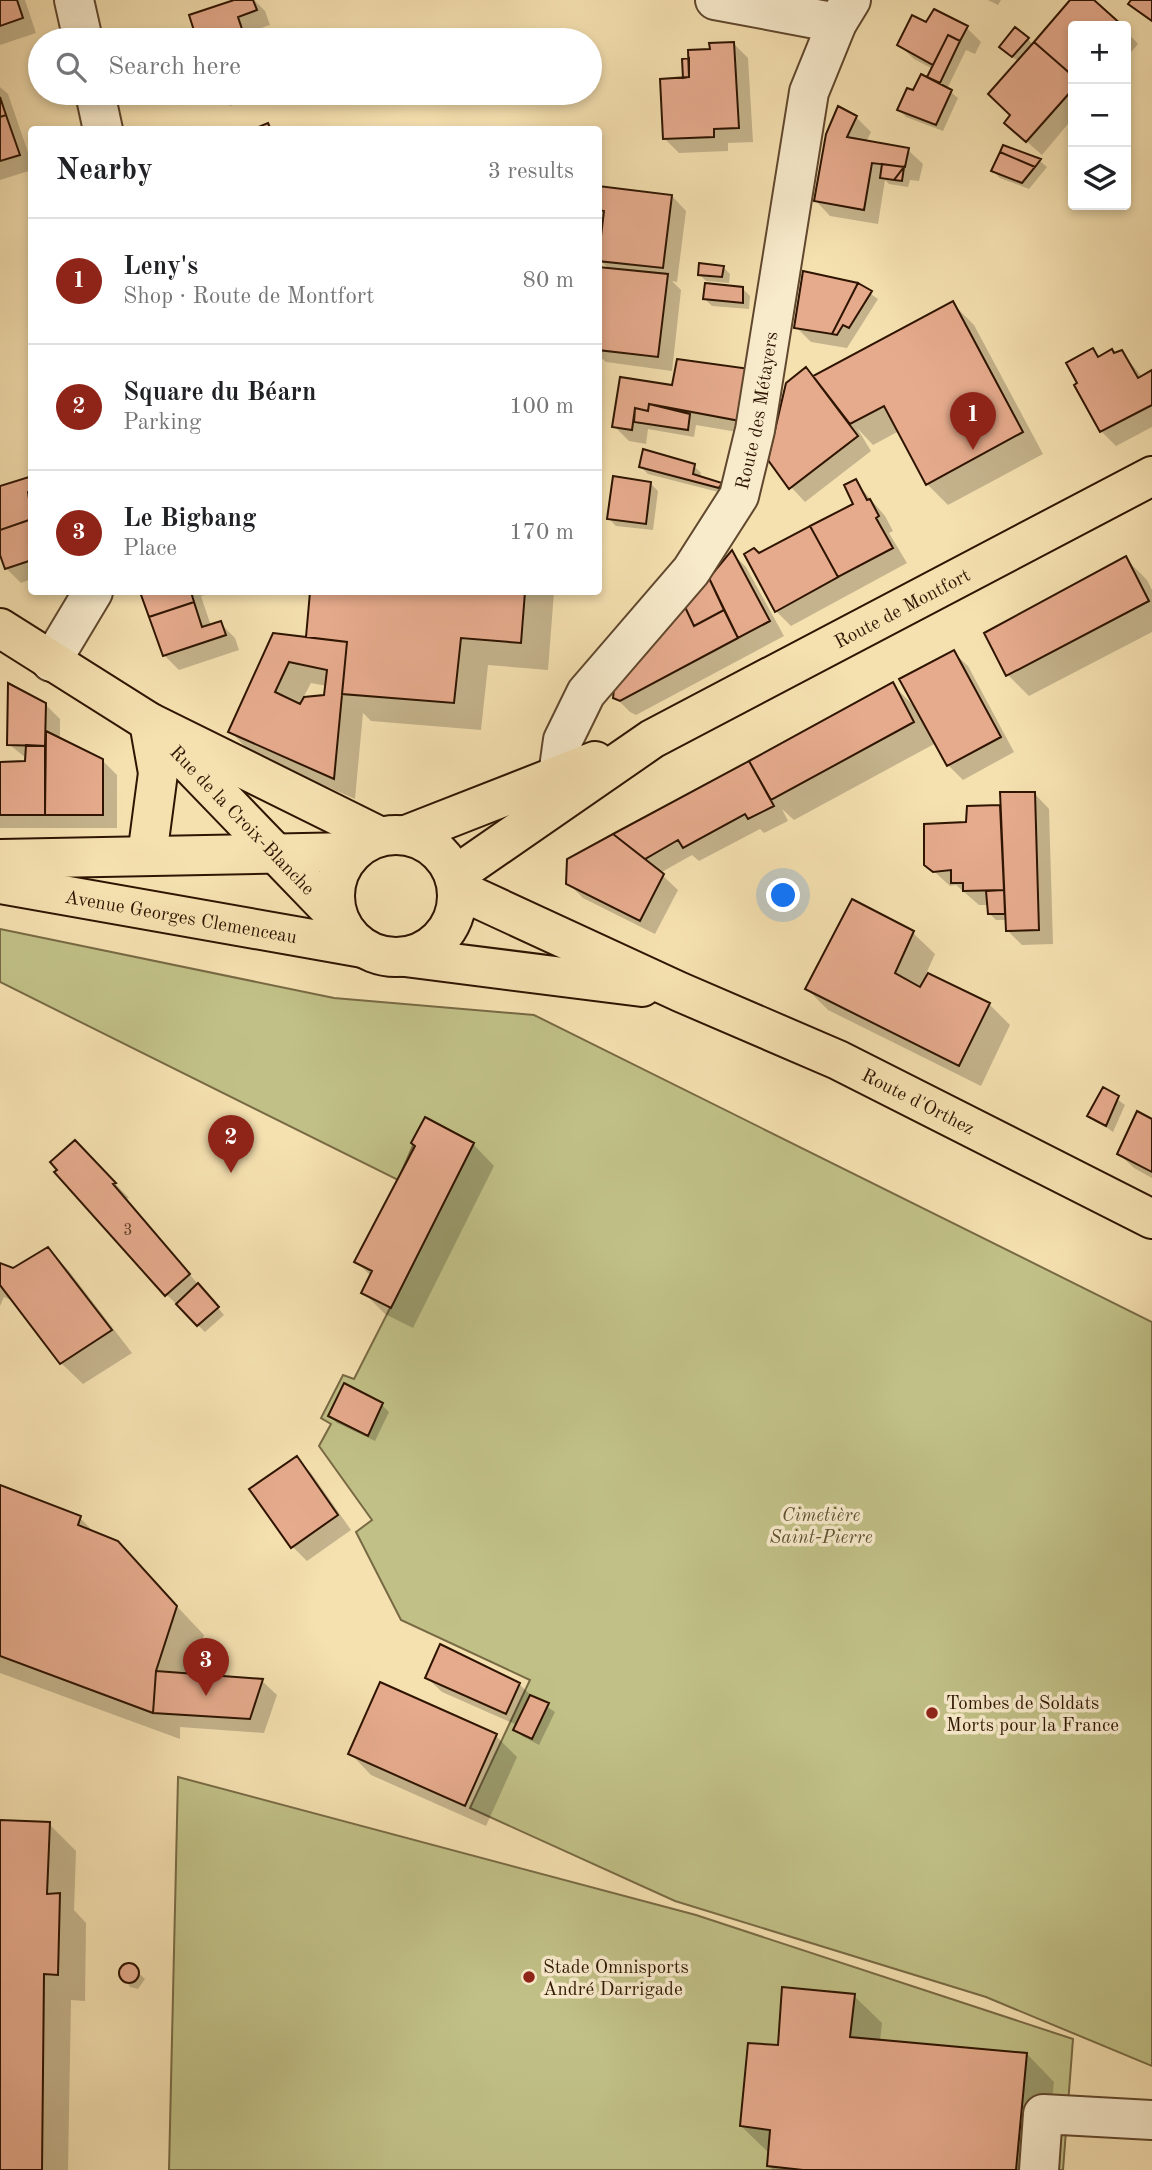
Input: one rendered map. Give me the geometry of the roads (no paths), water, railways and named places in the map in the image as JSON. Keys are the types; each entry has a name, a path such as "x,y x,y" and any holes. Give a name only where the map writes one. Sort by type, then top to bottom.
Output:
{"main road":[{"name":"Route de Montfort","path":"379,841 652,739 1152,476"},
{"name":"Rue de la Croix-Blanche","path":"0,628 149,722 379,841"},
{"name":"Rue de la Croix-Blanche","path":"149,722 337,917"},
{"name":"Rue de la Croix-Blanche","path":"147,856 158,773 149,722"},
{"name":"Route de Montfort","path":"456,882 652,739"},
{"name":"Avenue Georges Clemenceau","path":"0,859 276,854 379,841"},
{"path":"379,841 430,845 445,859 456,882 454,915 447,930 436,943 405,957 376,955 363,948 348,935 337,917 335,887 343,864 379,841"},
{"name":"Route d'Orthez","path":"456,882 680,992 838,1060 1152,1219"},
{"name":"Avenue Georges Clemenceau","path":"0,884 363,948"},
{"name":"Route d'Orthez","path":"405,957 680,992"}],"street":[{"path":"74,0 80,28"},
{"path":"715,0 844,12"},
{"name":"Route des Métayers","path":"558,775 563,740 586,693 691,571 739,496 757,418 809,92 844,12"},
{"path":"98,105 102,126"},
{"path":"51,662 68,639 91,595"},
{"path":"1039,2170 1043,2113 1152,2120"}],"place":[{"name":"Leny's","path":"973,450"},
{"name":"Square du Béarn","path":"231,1173"},
{"name":"Le Bigbang","path":"206,1696"},
{"name":"Tombes de Soldats Morts pour la France","path":"932,1713"},
{"name":"Stade Omnisports André Darrigade","path":"529,1977"}],"park label":[{"name":"Cimetière Saint-Pierre","path":"821,1525"}]}
